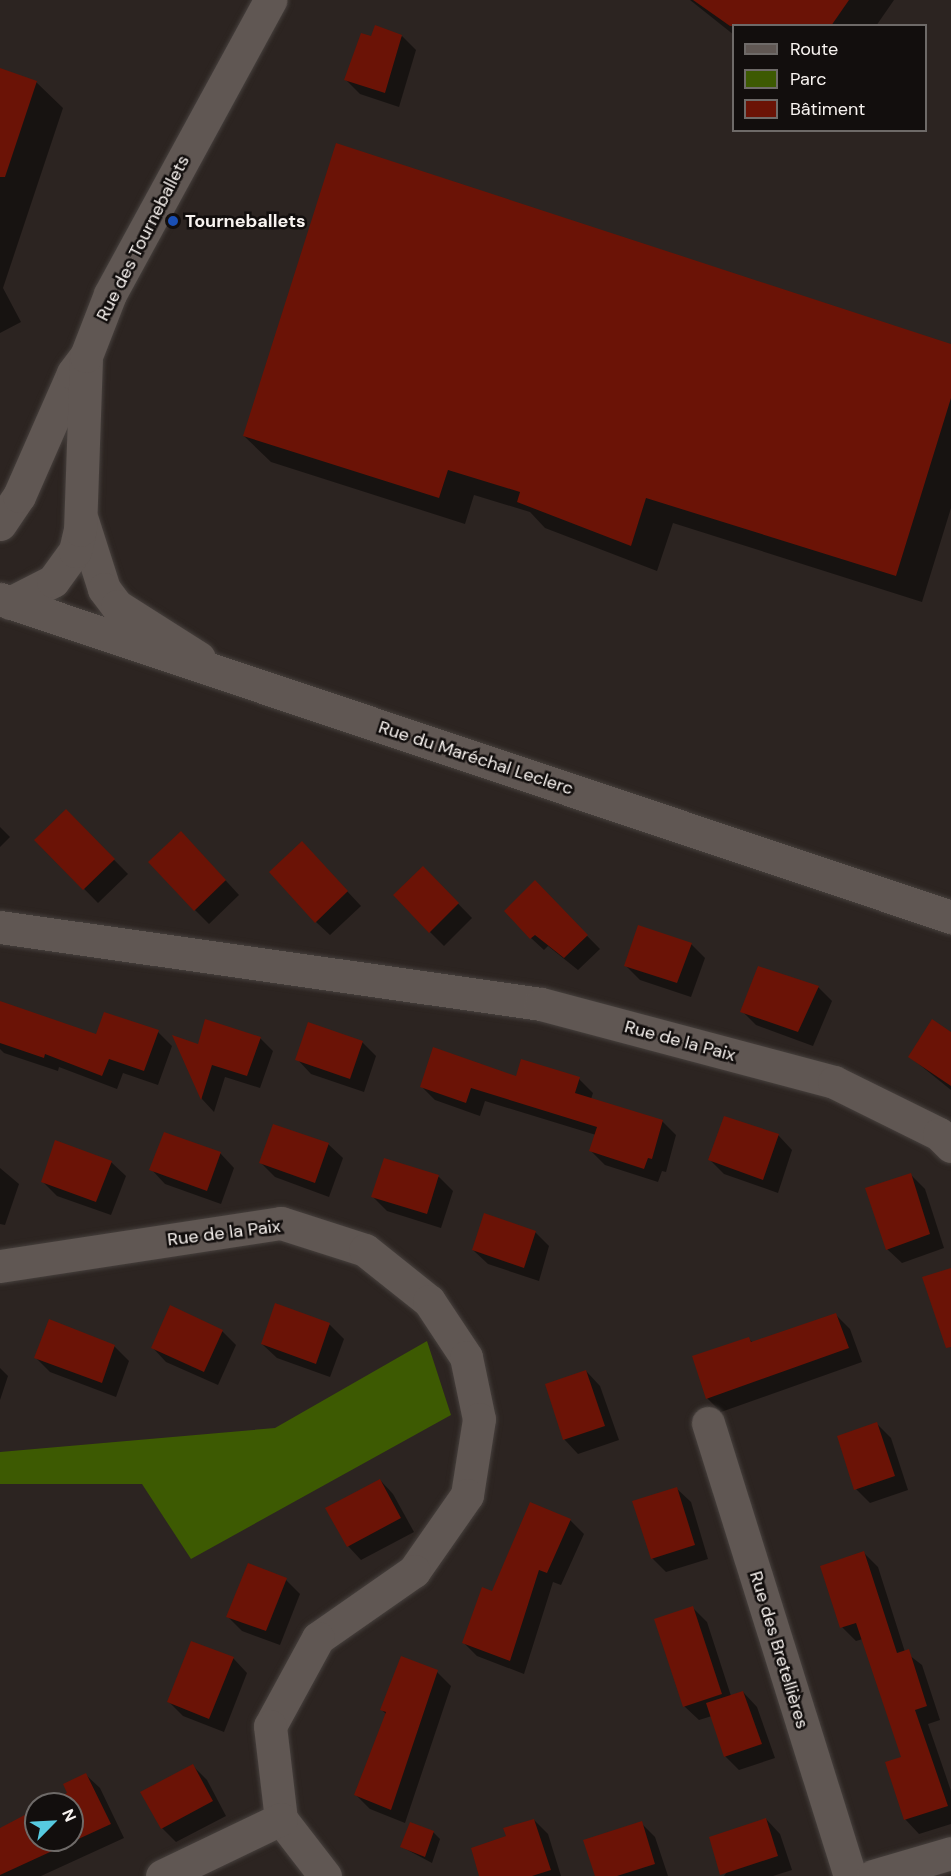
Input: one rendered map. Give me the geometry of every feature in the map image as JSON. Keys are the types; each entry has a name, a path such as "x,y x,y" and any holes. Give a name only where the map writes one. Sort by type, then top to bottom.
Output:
{"street":[{"name":"Rue des Tourneballets","path":"5,601 38,592 62,572 75,551 80,515 86,356 110,294 269,0"},
{"path":"0,524 19,496 73,372 86,356"},
{"path":"80,515 104,589 117,606 218,672"},
{"name":"Rue du Maréchal Leclerc","path":"5,601 951,917"},
{"name":"Rue de la Paix","path":"0,927 541,1004 834,1082 939,1134 951,1146"},
{"name":"Rue de la Paix","path":"0,1266 281,1223 365,1250 429,1301 466,1357 479,1419 467,1495 414,1571 318,1638 270,1726 281,1819"},
{"name":"Rue des Bretellières","path":"708,1423 850,1876"},
{"path":"162,1876 281,1819 325,1876"},
{"path":"873,1876 951,1853"}],"green space":[{"path":"427,1341 451,1415 191,1559 142,1484 0,1484 0,1452 275,1428"}],"building":[{"path":"693,0 849,0 832,24 732,24 730,26"},
{"path":"375,25 402,35 385,93 344,80 361,33 371,36"},
{"path":"0,68 37,81 5,177 0,177"},
{"path":"336,143 951,344 951,398 896,576 646,498 631,546 517,502 520,492 448,470 439,498 243,436"},
{"path":"66,809 115,859 83,890 34,840"},
{"path":"181,831 226,880 194,911 148,862"},
{"path":"302,841 348,891 315,923 269,872"},
{"path":"423,866 459,903 429,933 393,895"},
{"path":"535,880 588,935 564,958 535,935 530,939 504,911"},
{"path":"638,925 692,943 677,983 624,966"},
{"path":"758,966 819,986 798,1032 740,1012"},
{"path":"0,1001 96,1034 104,1012 159,1030 144,1071 109,1059 102,1076 45,1054 44,1058 0,1043"},
{"path":"205,1019 261,1037 247,1076 212,1065 201,1100 172,1035 198,1044"},
{"path":"932,1019 951,1032 951,1086 908,1057"},
{"path":"308,1022 363,1041 350,1079 295,1060"},
{"path":"433,1047 516,1076 521,1059 580,1077 575,1093 663,1120 652,1159 648,1158 644,1169 589,1151 597,1127 471,1088 466,1103 420,1087"},
{"path":"724,1116 779,1134 763,1180 708,1160"},
{"path":"273,1124 329,1143 315,1183 259,1163"},
{"path":"164,1132 221,1152 207,1191 149,1170"},
{"path":"55,1140 112,1161 96,1202 41,1182"},
{"path":"384,1158 439,1175 427,1214 371,1197"},
{"path":"911,1173 930,1234 886,1250 865,1188"},
{"path":"484,1213 536,1231 524,1268 472,1250"},
{"path":"951,1268 951,1347 946,1348 922,1277"},
{"path":"275,1303 330,1323 316,1364 261,1344"},
{"path":"170,1305 223,1330 204,1372 151,1348"},
{"path":"836,1313 849,1348 706,1399 692,1356 749,1337 751,1342"},
{"path":"49,1319 115,1345 102,1383 34,1358"},
{"path":"586,1370 605,1426 563,1440 545,1384"},
{"path":"877,1422 895,1476 854,1490 837,1436"},
{"path":"380,1479 401,1518 347,1547 325,1508"},
{"path":"677,1487 695,1545 651,1559 632,1501"},
{"path":"530,1502 571,1519 547,1573 539,1570 510,1661 462,1643 482,1587 492,1591"},
{"path":"864,1551 897,1653 909,1649 927,1706 915,1710 948,1806 904,1820 885,1762 901,1757 856,1623 840,1628 820,1566"},
{"path":"248,1563 287,1578 266,1631 226,1617"},
{"path":"693,1606 722,1694 683,1707 654,1619"},
{"path":"191,1641 234,1657 209,1719 167,1702"},
{"path":"401,1656 438,1670 391,1810 354,1795 386,1712 380,1710"},
{"path":"743,1691 762,1744 724,1757 706,1703"},
{"path":"193,1764 213,1801 161,1829 140,1792"},
{"path":"86,1773 111,1824 84,1836 84,1792 67,1792 63,1784"},
{"path":"24,1815 24,1852 50,1852 0,1875 0,1828"},
{"path":"766,1818 778,1856 720,1875 709,1837"},
{"path":"534,1819 551,1870 532,1876 479,1876 471,1848 506,1836 503,1828"},
{"path":"642,1821 655,1864 617,1876 595,1876 583,1840"},
{"path":"410,1822 434,1831 425,1857 400,1847"}],"place":[{"name":"Tourneballets","path":"173,221"}]}
